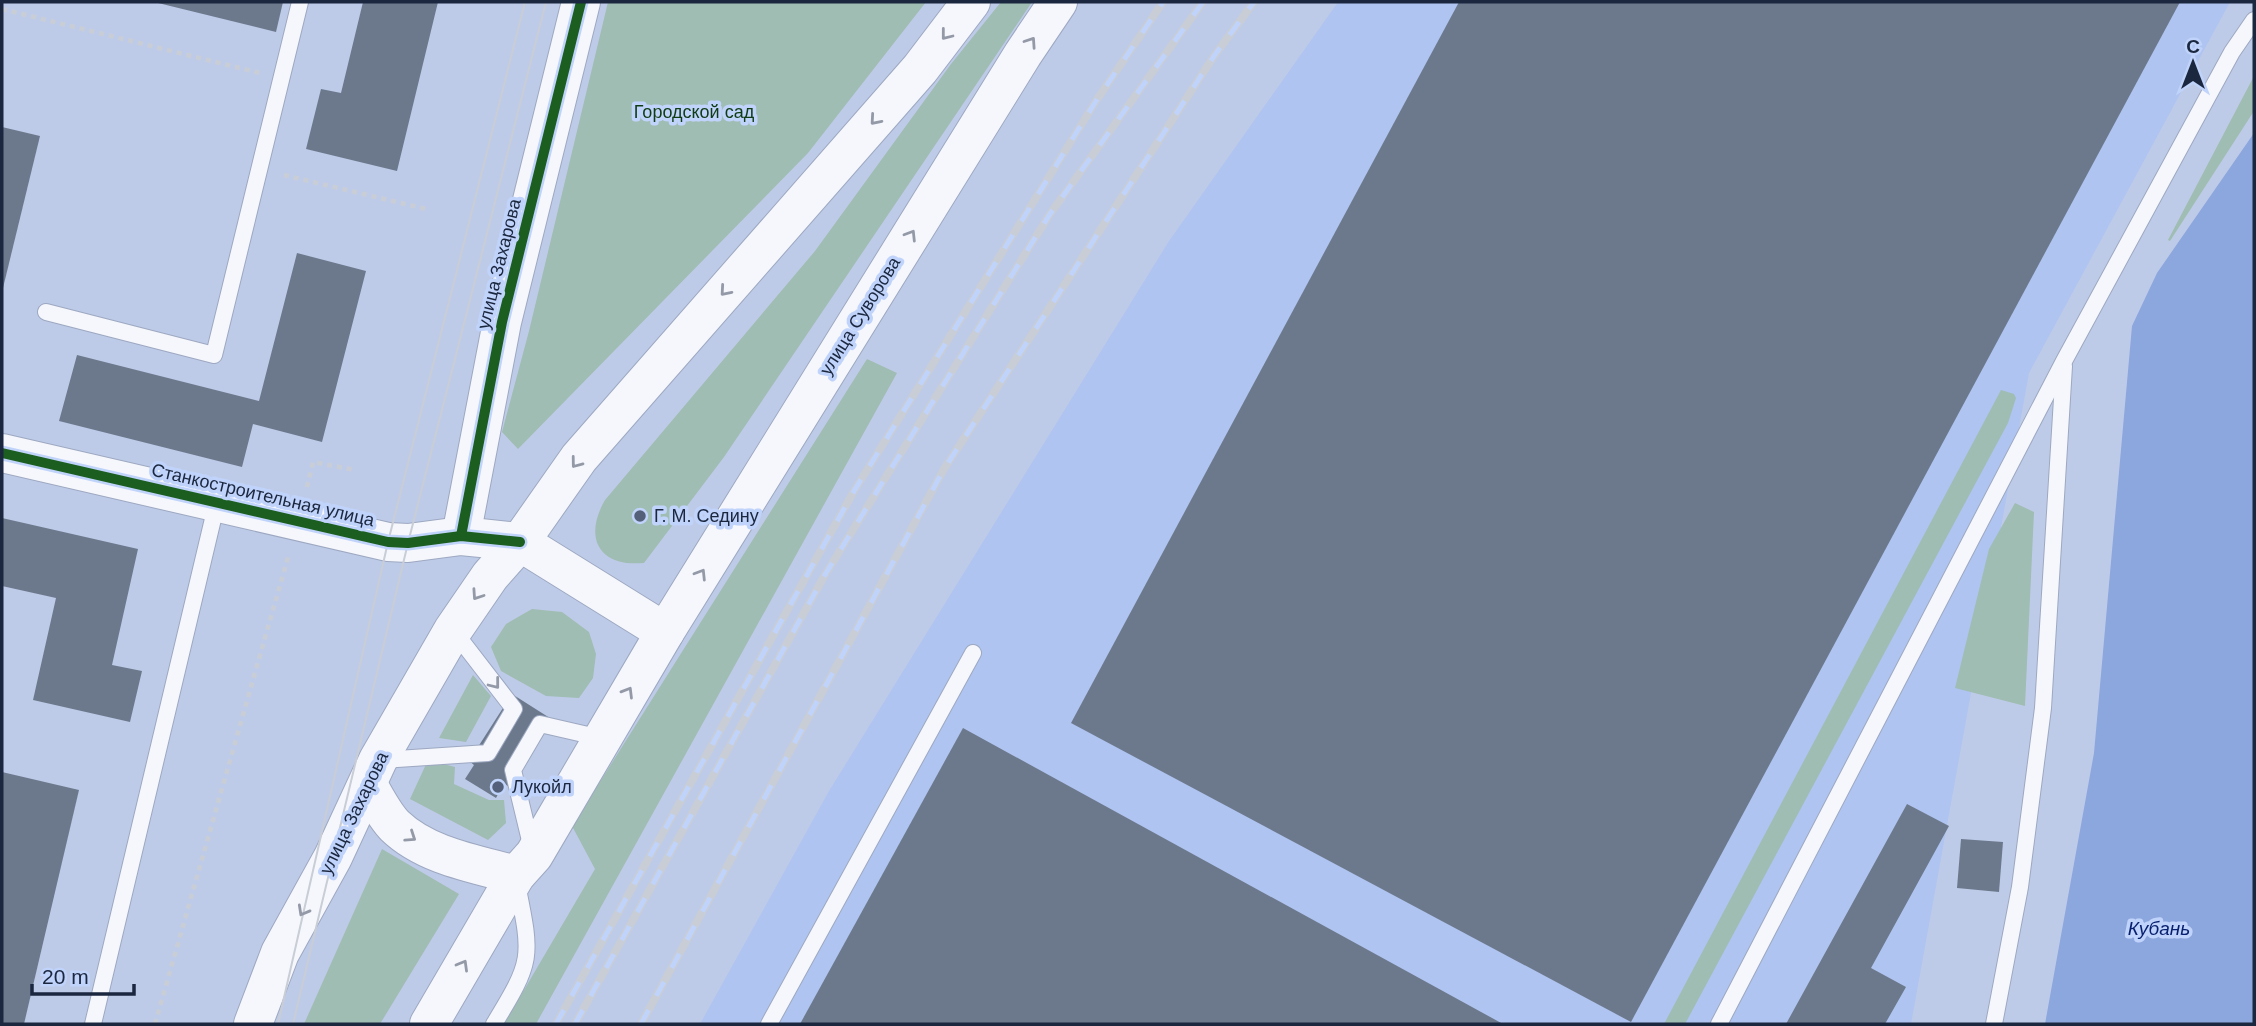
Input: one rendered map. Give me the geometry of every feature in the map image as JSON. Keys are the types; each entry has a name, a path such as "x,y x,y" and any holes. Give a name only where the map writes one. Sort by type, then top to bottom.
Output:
{"main road":[{"name":"улица Захарова","path":"461,536 502,322 581,2"},
{"path":"520,542 579,458 920,69 971,2"},
{"name":"улица Суворова","path":"665,632 1023,54 1058,2"},
{"name":"Станкостроительная улица","path":"2,453 388,542 408,543 461,536 520,542 665,632"},
{"name":"улица Захарова","path":"253,1024 279,953 333,857 373,773 453,630 490,576 520,542"},
{"path":"429,1024 665,632"},
{"path":"373,773 394,825 418,843 448,856 525,865"}],"lane":[{"path":"46,312 214,355 300,2"},
{"path":"1719,1024 2064,361 2232,52 2254,20"},
{"path":"1993,1024 2020,887 2043,708 2064,361"},
{"path":"93,1024 216,502"},
{"path":"373,773 488,753 514,709 453,630"},
{"path":"769,1024 973,653"},
{"path":"494,1024 520,982 528,958 525,865 513,770 540,724 601,738"}],"path":[{"path":"2,9 281,78"},
{"path":"259,169 426,209"},
{"path":"155,1024 313,462 355,470"}],"shaded area":[{"path":"1338,2 2230,2 2029,373 1911,1024 700,1024 829,791 1169,241"}],"green space":[{"name":"Городской сад","path":"608,2 926,2 808,153 518,449 502,432"},
{"path":"1001,2 1032,2 724,457 644,563 629,563 606,555 599,547 595,526 605,500 815,251 951,64"},
{"path":"2254,76 2254,111 2170,241 2168,240"},
{"path":"867,359 897,373 536,1024 504,1024 595,869 572,826"},
{"path":"2001,390 2014,394 2016,398 2008,423 1685,1024 1664,1024"},
{"path":"2015,503 2034,512 2025,706 1955,688 1989,549"},
{"path":"532,609 562,612 589,632 596,654 593,678 579,698 546,696 501,671 491,647 506,624"},
{"path":"473,675 491,696 466,742 439,738"},
{"path":"428,760 455,767 454,784 489,800 504,800 506,823 488,840 410,799"},
{"path":"382,849 459,894 380,1024 304,1024"}],"water":[{"name":"Кубань","path":"2254,133 2254,1024 2045,1024 2094,753 2132,326 2157,273"}],"building":[{"path":"154,2 283,2 276,32"},
{"path":"363,2 438,2 397,171 306,149 321,89 341,93"},
{"path":"1459,2 2180,2 1631,1022 1071,723"},
{"path":"2,127 40,136 3,288 2,288"},
{"path":"297,253 366,271 322,442 253,424 242,467 59,421 77,355 259,401"},
{"path":"2,518 138,549 112,665 142,671 130,722 33,700 56,598 2,586"},
{"path":"512,694 553,720 510,788 504,783 496,798 465,779 474,765 469,761"},
{"path":"963,728 1503,1024 800,1024"},
{"path":"2,772 79,790 24,1024 2,1024"},
{"path":"1907,804 1949,826 1871,968 1906,987 1885,1024 1786,1024"},
{"path":"1961,839 2003,842 1999,892 1957,888"}],"tram line":[{"path":"278,1024 388,542 525,2"},
{"path":"293,1024 408,543 546,2"}],"railway":[{"path":"556,1024 854,491 1096,101 1163,2"},
{"path":"575,1024 826,573 1050,214 1203,2"},
{"path":"641,1024 944,469 1214,56 1254,2"}],"cycle path":[{"path":"461,536 502,322 581,2"},
{"path":"2,453 388,542 408,543 461,536 520,542"}],"place":[{"name":"Г. М. Седину","path":"640,516"},
{"name":"Лукойл","path":"498,787"}]}
